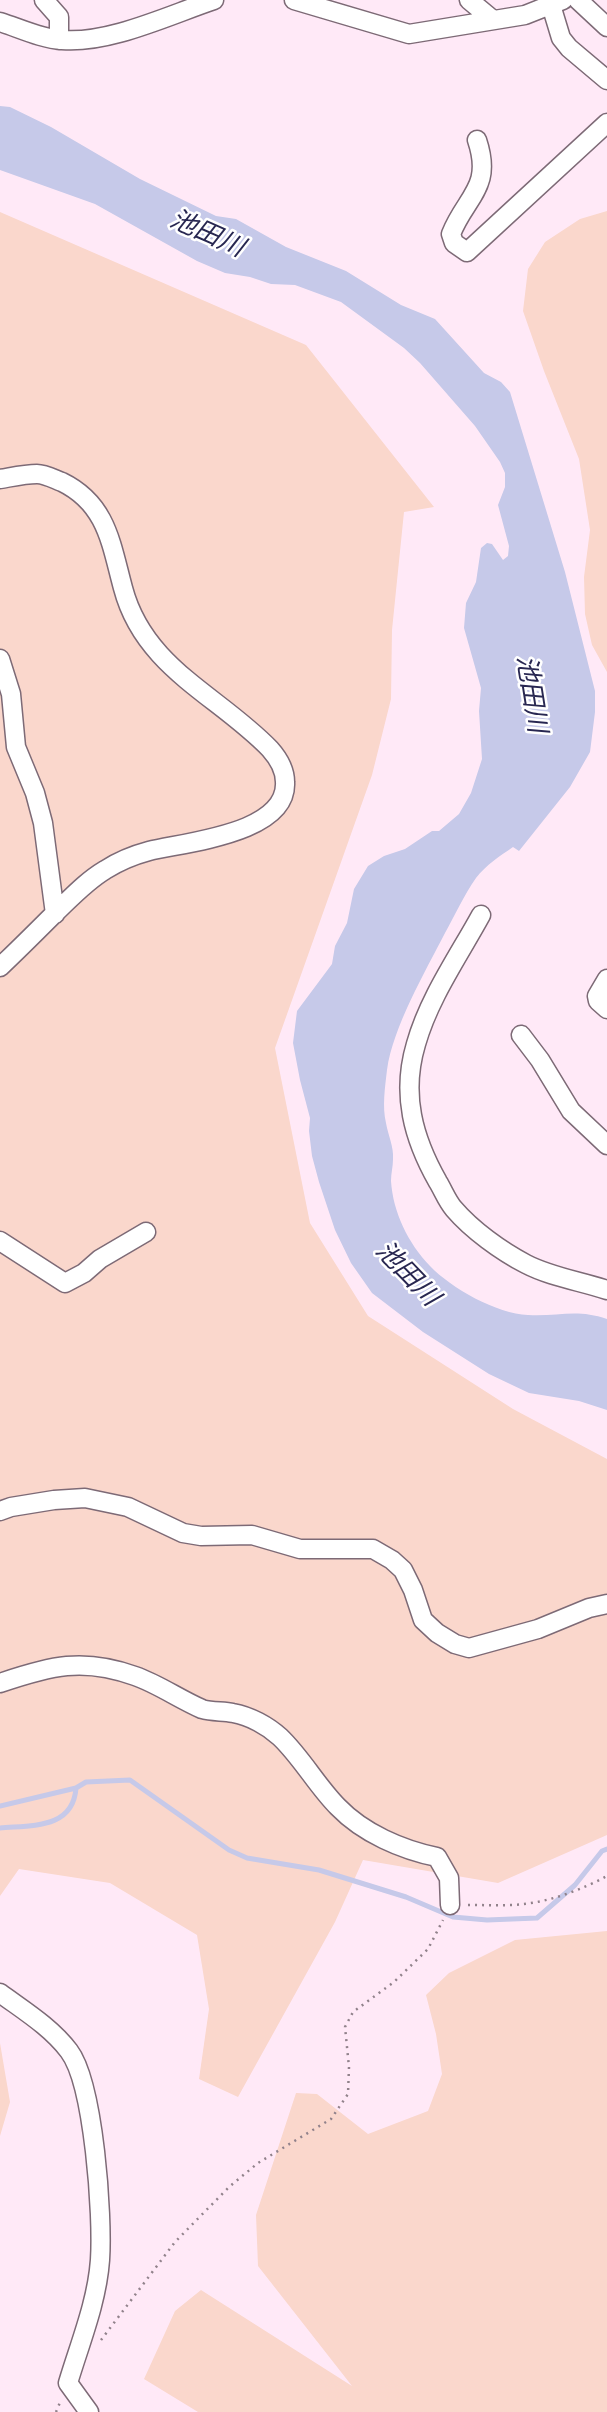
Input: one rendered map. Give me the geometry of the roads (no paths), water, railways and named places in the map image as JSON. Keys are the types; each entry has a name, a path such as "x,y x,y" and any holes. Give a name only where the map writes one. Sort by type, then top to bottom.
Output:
{"street":[{"path":"44,0 59,18 59,40"},
{"path":"0,22 59,40 88,41 214,0"},
{"path":"294,0 409,34 525,15 557,3 561,38 607,80"},
{"path":"469,0 493,20"},
{"path":"578,0 607,27"},
{"path":"477,140 482,156 482,174 477,191 451,234 454,243 467,252 607,123"},
{"path":"0,479 40,474 68,486 91,502 106,525 126,598 151,645 182,679 249,728 274,754 285,774 286,787 275,811 265,818 220,837 148,851 119,862 79,889 0,967"},
{"path":"0,659 11,694 16,747 36,793 43,823 55,914"},
{"path":"481,915 426,1015 415,1046 410,1078 411,1117 422,1155 452,1208 502,1249 526,1264 556,1276 607,1290"},
{"path":"607,979 597,996 598,1001 607,1009"},
{"path":"521,1035 540,1060 571,1111 607,1145"},
{"path":"0,1241 65,1283 146,1232"},
{"path":"0,1511 54,1500 85,1498 128,1507 183,1533 201,1536 252,1535 300,1549 373,1549 403,1570 423,1620 455,1644 469,1647 538,1629 589,1608 607,1604"},
{"path":"0,1683 35,1671 75,1664 105,1667 136,1676 205,1710 234,1713 256,1720 279,1736 337,1807 351,1818 394,1844 437,1857 449,1878 450,1905"},
{"path":"0,1993 45,2027 70,2052 85,2088 98,2190 100,2259 94,2298 68,2383 89,2412"}],"water":[{"name":"池田川","path":"0,106 10,107 51,127 140,179 216,216 236,219 286,247 346,271 401,305 435,319 484,373 501,382 510,392 565,572 595,691 590,752 570,787 519,851 513,847 493,861 480,873 468,891 419,982 396,1036 387,1070 384,1110 393,1150 392,1193 403,1226 415,1247 430,1266 450,1283 489,1305 516,1314 576,1313 607,1319 607,1410 579,1401 529,1393 489,1374 423,1332 372,1293 351,1263 335,1230 319,1182 312,1156 310,1118 293,1043 297,1011 332,964 335,946 347,923 354,889 368,866 384,856 405,849 432,831 439,831 459,814 471,793 482,759 479,711 481,688 464,628 466,603 476,582 481,548 487,543 492,544 503,560 508,556 509,546 498,505 505,487 505,473 500,462 475,426 420,363 341,302 295,285 271,284 225,273 197,261 95,204 0,170"}],"waterway":[{"path":"0,1806 76,1788 86,1782 130,1780 229,1850 247,1858 319,1870 406,1897 453,1917 487,1920 537,1918 575,1885 602,1851 607,1849"},
{"path":"0,1828 37,1825 59,1818 73,1801 76,1788"}]}
